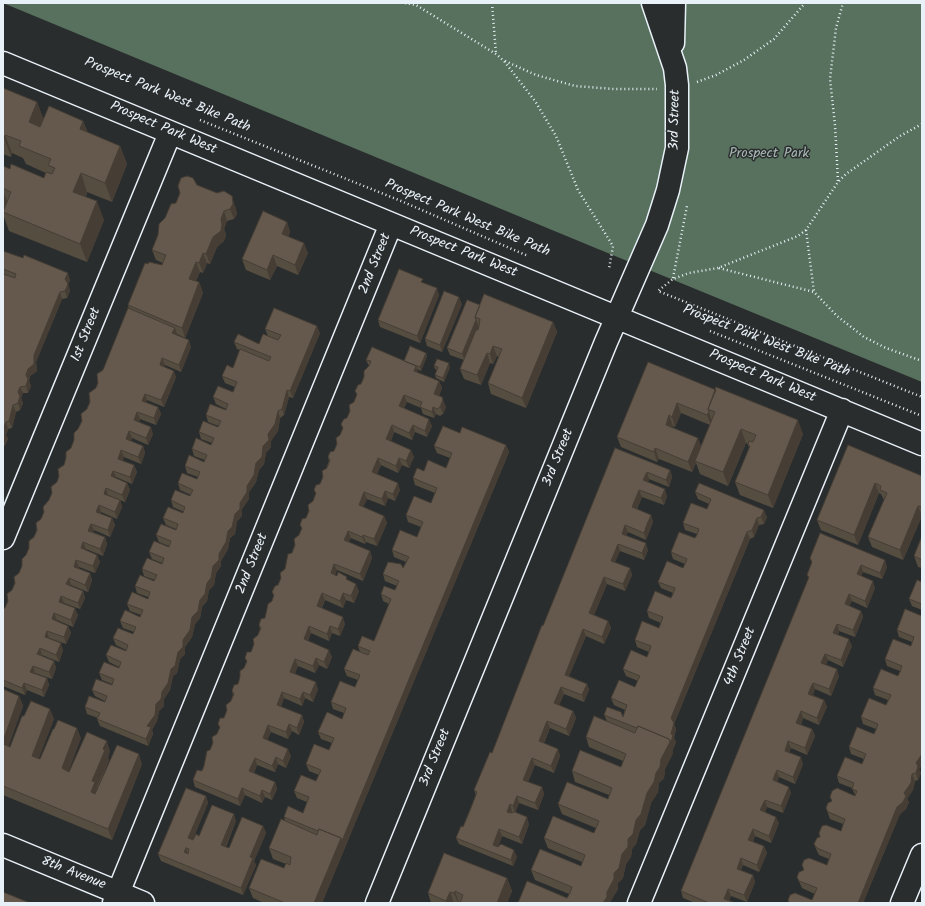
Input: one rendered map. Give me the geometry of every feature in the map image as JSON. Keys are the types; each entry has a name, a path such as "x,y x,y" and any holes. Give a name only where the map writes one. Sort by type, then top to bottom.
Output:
{"street":[{"name":"3rd Street","path":"377,903 617,317 657,225 668,190 677,148 678,106 675,68 653,3"},
{"path":"674,3 673,37 675,68"},
{"name":"Prospect Park West","path":"3,63 922,444"},
{"name":"1st Street","path":"3,538 170,133"},
{"name":"2nd Street","path":"116,898 392,224"},
{"name":"4th Street","path":"639,903 842,410"},
{"name":"8th Avenue","path":"3,845 116,898 143,903"},
{"path":"902,903 922,855"}],"path":[{"path":"405,3 416,4 496,54 504,61 535,101 556,136 578,190 613,246 609,269"},
{"path":"492,3 496,54"},
{"path":"838,182 835,125 830,79 836,28 843,3"},
{"name":"Prospect Park West Bike Path","path":"199,119 394,198 530,256"},
{"path":"922,124 900,136 870,156 838,182 806,230 798,236 718,268 689,273 673,278 658,291 922,397"},
{"path":"806,230 814,292"},
{"path":"718,268 814,292 837,316 864,337 886,348 922,361"},
{"name":"Prospect Park West Bike Path","path":"708,330 922,416"}],"green space":[{"name":"Prospect Park","path":"3,3 922,3 922,382 598,249"}],"building":[{"path":"3,88 37,102 29,122 40,127 49,106 83,121 80,129 120,146 105,183 81,173 73,192 97,201 80,244 3,212 11,192 3,188 3,166 10,169 11,164 44,178 46,172 52,174 55,168 48,165 51,159 19,146 21,141 5,135 3,138"},
{"path":"187,176 193,178 197,185 217,193 224,191 232,196 233,204 230,209 224,211 221,219 221,231 213,237 206,254 203,253 199,263 196,262 189,279 199,282 182,328 128,305 145,263 148,264 149,262 162,265 166,255 152,250 158,235 159,224 165,218 171,204 176,203 180,193 178,186 181,178"},
{"path":"263,211 287,222 282,234 304,243 295,265 273,255 267,270 242,259"},
{"path":"3,251 23,258 24,255 68,273 65,279 68,284 65,291 60,292 34,355 34,364 28,369 26,375 28,379 26,386 20,387 18,392 20,396 18,403 13,405 9,421 6,422 3,429 3,274 15,278 16,274 3,269"},
{"path":"399,269 423,279 421,282 437,288 417,336 378,320"},
{"path":"444,291 459,297 440,345 425,339"},
{"path":"484,294 553,322 522,398 488,383 502,349 493,346 490,354 487,353 477,375 460,369 476,330 478,330 480,319 475,317"},
{"path":"467,300 480,305 475,317 476,320 462,354 447,348"},
{"path":"128,308 175,328 172,333 189,340 179,365 162,358 160,365 174,371 161,400 145,394 142,401 158,407 154,418 137,412 134,420 151,427 146,438 129,431 126,439 143,446 138,457 121,450 118,459 134,465 130,477 113,471 111,476 127,483 122,495 106,488 104,494 120,500 115,512 99,505 96,512 112,518 108,530 91,524 88,531 105,537 100,549 83,542 81,548 97,555 93,566 76,560 74,567 90,573 85,585 69,578 66,584 83,591 78,603 61,596 59,602 75,608 71,620 54,613 52,619 68,626 64,637 47,631 45,637 61,643 56,655 40,648 37,654 54,661 49,672 33,666 30,672 47,678 42,690 24,683 22,688 3,680 3,609 8,601 7,594 12,590 15,583 14,577 19,573 22,566 22,559 26,555 29,548 29,541 34,537 37,530 36,523 41,519 44,512 43,507 49,500 52,493 51,487 57,482 59,476 58,469 64,465 66,452 71,448 74,440 74,433 82,421 81,414 87,409 90,402 89,393 96,388 98,383 97,374 103,370"},
{"path":"274,308 317,326 290,391 287,390 282,409 278,411 275,424 268,434 269,440 263,446 262,457 256,463 254,475 247,486 247,492 240,503 240,509 235,514 232,527 228,531 226,542 219,554 219,560 213,566 211,578 207,583 205,594 200,600 198,611 192,617 190,630 183,640 183,647 178,652 175,666 171,669 168,683 162,692 161,699 156,704 155,715 147,726 151,727 146,739 97,719 100,713 85,707 89,696 105,702 107,696 92,690 96,679 112,685 114,679 99,673 104,662 119,668 121,662 106,655 111,645 126,651 128,645 113,638 118,628 133,634 136,627 120,621 125,610 140,617 143,610 127,604 132,592 148,599 150,592 135,586 140,575 154,581 157,575 142,569 147,558 162,564 164,558 149,552 154,541 169,547 171,541 156,535 161,524 176,530 178,524 163,518 168,507 183,513 185,507 171,500 175,490 190,496 193,490 178,483 182,473 197,479 200,472 185,466 189,455 204,462 207,455 192,449 196,438 211,445 214,438 199,432 203,421 218,427 221,421 206,415 210,404 226,410 228,404 213,397 218,386 233,392 237,382 222,376 227,365 233,368 240,349 269,361 271,357 234,342 238,334 259,344 263,334 278,340 281,335 265,329"},
{"path":"410,346 426,353 420,367 404,361"},
{"path":"372,347 416,366 414,371 439,381 434,394 442,397 443,400 440,407 437,409 433,407 432,412 420,407 422,402 404,395 399,406 429,419 425,431 413,425 409,433 392,425 386,439 411,450 406,461 399,458 396,466 378,458 372,472 398,483 393,494 385,491 382,499 364,492 359,505 384,516 374,539 363,535 362,537 348,531 344,540 370,551 360,574 334,564 331,573 337,576 338,572 347,577 346,579 356,584 351,596 343,593 340,601 322,593 317,606 343,617 338,629 330,626 327,634 309,626 304,639 329,650 324,662 316,658 313,666 295,659 290,672 316,682 310,695 303,692 300,699 282,692 277,705 302,715 297,728 289,724 286,732 268,725 263,738 288,749 283,761 276,757 272,766 255,758 249,771 275,782 270,794 262,790 260,796 242,788 238,799 193,780 197,770 202,771 207,751 210,750 213,743 212,737 217,734 220,727 218,724 220,718 224,718 227,710 226,705 231,701 234,694 232,691 234,685 238,684 240,671 244,668 247,661 245,658 247,652 251,652 254,644 253,639 258,635 261,628 259,625 261,619 265,618 268,604 272,601 274,595 272,592 275,586 278,585 281,578 280,573 285,569 288,554 292,553 295,545 294,539 299,535 302,528 300,525 302,519 306,518 309,511 308,505 313,501 316,493 314,490 316,485 320,484 323,477 322,471 327,468 330,460 328,457 330,452 334,451 337,444 336,438 340,435 343,428 341,424 344,419 347,418 350,411 349,405 354,402 357,394 355,391 358,385 361,384 364,377 364,371 369,366 371,361 366,360"},
{"path":"437,359 449,363 443,378 435,375 438,367 434,366"},
{"path":"648,362 716,390 707,415 677,403 672,417 669,415 666,425 698,438 688,462 655,448 654,452 617,437"},
{"path":"716,387 798,420 768,495 735,482 750,446 748,445 749,441 753,442 756,435 741,429 723,472 695,461 715,412 708,409"},
{"path":"443,426 460,433 462,427 506,445 342,841 341,838 319,829 318,831 284,817 288,806 303,813 309,797 294,791 301,775 316,781 321,770 306,764 314,744 329,750 334,738 318,732 327,712 342,719 346,708 331,702 340,681 355,687 360,675 344,669 353,649 368,655 370,651 358,646 362,636 374,641 391,599 381,594 384,586 395,590 399,581 383,574 388,562 401,564 403,568 409,557 392,550 400,530 417,537 423,522 406,515 414,496 431,503 437,488 413,478 417,468 424,471 428,460 446,468 452,453 434,446"},
{"path":"848,445 922,476 922,507 918,506 900,550 868,537 887,493 880,490 881,486 875,483 854,535 817,520"},
{"path":"615,448 670,470 666,480 647,472 643,480 665,489 661,498 639,490 632,507 651,515 644,533 625,525 622,534 646,543 642,553 618,544 611,561 630,568 623,584 604,577 589,613 608,621 602,637 583,629 565,675 587,684 582,695 561,687 554,703 573,711 566,729 547,721 539,741 558,749 551,766 532,758 523,780 542,787 535,803 517,796 513,806 510,804 507,812 515,812 527,817 519,837 499,829 493,845 498,847 501,844 514,850 511,860 456,838 461,826 463,827 471,808 477,792 474,790 490,752 492,753 542,625 543,626"},
{"path":"699,483 764,510 761,517 757,518 752,530 747,532 671,718 674,723 671,734 673,735 671,742 669,739 638,726 637,728 604,715 607,707 621,712 623,717 627,705 611,698 619,680 635,687 640,676 623,669 631,650 647,657 649,652 651,646 635,640 642,621 659,628 663,617 647,611 655,591 671,598 673,594 675,588 658,582 667,561 683,568 685,564 687,559 671,552 679,532 695,538 697,535 699,529 683,523 691,503 707,509 711,499 695,492"},
{"path":"820,533 885,560 880,573 861,565 857,574 873,581 865,601 849,594 845,604 861,611 853,630 837,624 833,633 849,639 841,660 825,654 821,663 837,669 829,689 813,683 808,694 824,700 817,718 801,711 796,723 812,729 805,748 788,741 785,751 801,757 793,777 777,770 775,774 773,780 789,787 781,806 765,800 760,810 776,817 769,836 753,829 748,840 764,846 757,865 741,858 737,869 753,875 744,895 728,889 724,899 735,903 709,903 681,891 809,577 807,575 812,562 810,558"},
{"path":"922,536 922,560 914,556"},
{"path":"917,580 922,582 922,604 909,599"},
{"path":"905,609 922,616 922,754 916,763 918,766 916,773 912,774 911,783 904,793 906,796 903,802 897,807 858,903 789,903 788,900 790,895 795,893 812,900 817,888 799,881 797,877 799,872 804,870 802,865 804,860 809,858 827,865 831,854 817,848 814,844 817,838 820,837 819,833 822,826 826,825 841,831 845,819 828,812 826,808 828,803 832,801 830,797 832,791 837,788 855,796 857,791 852,789 854,783 837,776 845,757 862,764 866,754 849,747 857,727 874,734 876,730 878,724 861,717 869,698 886,705 891,695 873,688 881,669 898,676 900,672 902,666 885,659 893,639 911,646 914,637 897,630"},
{"path":"3,689 19,696 3,741"},
{"path":"31,701 50,709 32,756 40,759 58,720 77,728 62,768 69,772 87,732 107,741 103,749 105,750 92,781 95,782 91,792 95,794 117,745 139,754 108,829 3,786 3,744 10,747 22,716 24,716"},
{"path":"594,716 635,733 638,726 669,739 670,742 661,759 660,767 656,773 654,782 647,793 641,814 636,820 633,834 628,839 628,847 622,854 619,868 614,873 614,879 603,903 518,903 527,881 567,898 570,893 572,887 531,870 540,849 581,866 585,855 544,838 553,816 594,833 599,821 558,804 567,782 608,799 612,788 572,771 580,750 621,767 626,754 586,737"},
{"path":"186,788 206,796 188,838 193,840 196,834 199,836 212,805 234,814 221,845 229,848 242,817 263,826 250,857 253,858 241,888 158,854","holes":["186,848 189,849 188,854 184,852"]},
{"path":"281,819 317,835 319,829 341,838 314,903 285,903 249,888 261,859 284,868 286,863 290,865 291,857 269,848"},
{"path":"444,853 507,878 497,903 460,903 463,895 455,891 454,893 450,892 446,901 428,893"},
{"path":"3,892 30,903 3,903"}]}
